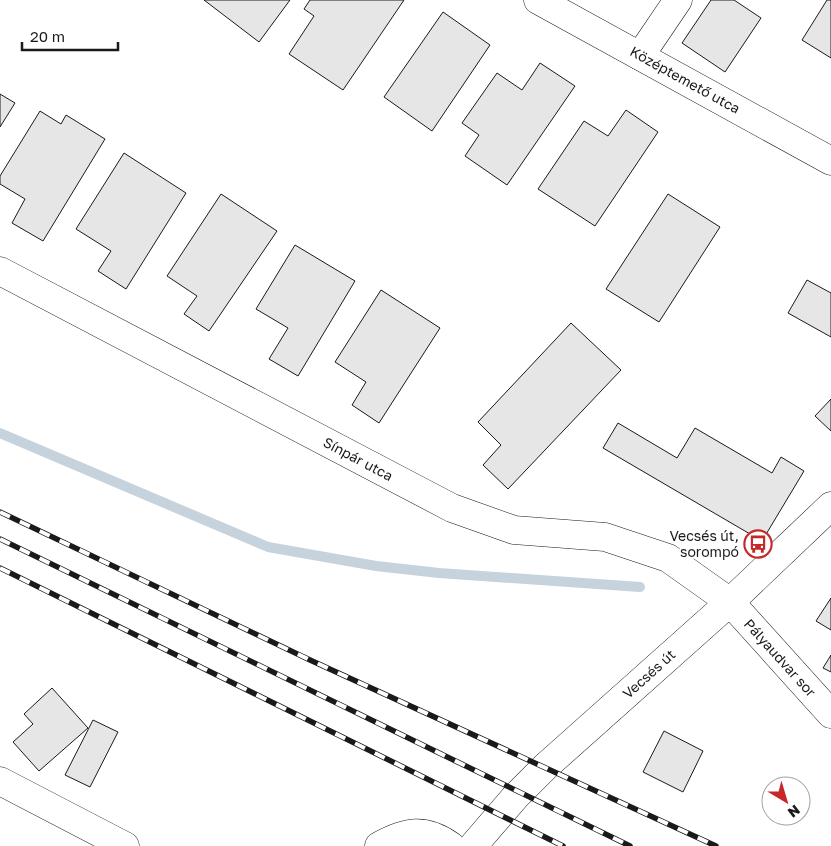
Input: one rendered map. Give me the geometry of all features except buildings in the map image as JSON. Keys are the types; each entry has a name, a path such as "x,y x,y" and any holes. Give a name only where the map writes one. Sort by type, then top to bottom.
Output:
{"street":[{"name":"Középtemető utca","path":"538,0 831,161"},
{"path":"640,56 678,0"},
{"name":"Sínpár utca","path":"0,270 452,508 514,530 606,537 668,558 730,602"},
{"name":"Vecsés út","path":"473,846 516,796 545,768 730,602 831,506"},
{"name":"Pályaudvar sor","path":"730,602 831,714"},
{"path":"0,781 124,846"},
{"path":"379,846 396,837 421,832 442,839 451,846"}],"waterway":[{"path":"0,433 268,547 376,566 439,573 640,587"}],"railway":[{"path":"0,512 310,660 716,846"},
{"path":"0,539 630,846"},
{"path":"0,568 563,846"}],"place":[{"name":"Vecsés út, sorompó","path":"758,544"}]}
